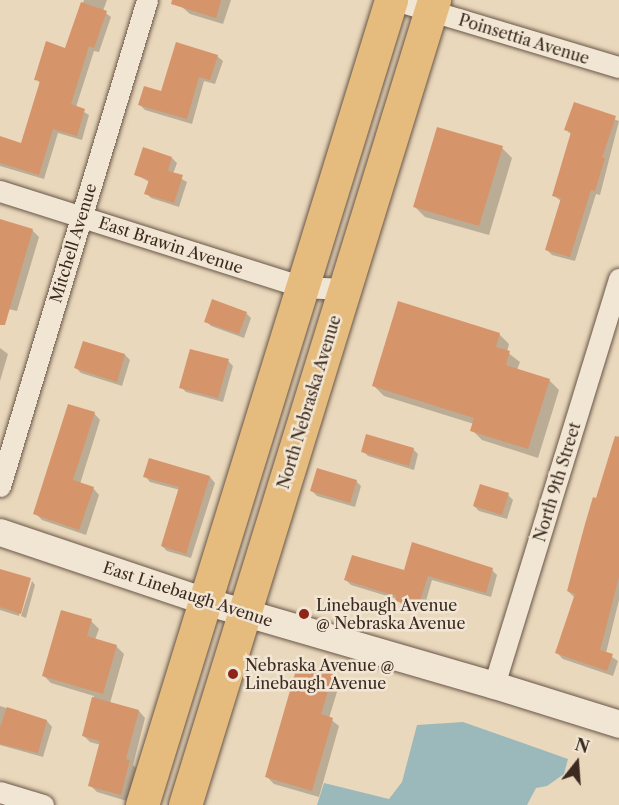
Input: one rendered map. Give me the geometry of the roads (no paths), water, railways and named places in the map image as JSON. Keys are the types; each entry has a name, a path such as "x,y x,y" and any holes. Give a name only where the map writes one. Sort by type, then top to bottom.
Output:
{"main road":[{"path":"142,805 391,0"},
{"name":"North Nebraska Avenue","path":"185,805 433,5"}],"street":[{"name":"Mitchell Avenue","path":"0,486 147,0"},
{"name":"Poinsettia Avenue","path":"395,0 433,5 619,67"},
{"name":"East Brawin Avenue","path":"0,191 302,286 344,289"},
{"name":"North 9th Street","path":"494,685 619,279"},
{"name":"East Linebaugh Avenue","path":"0,532 205,601 619,724"},
{"path":"0,792 43,805"}],"water":[{"path":"463,722 568,759 564,774 547,786 536,788 527,805 317,805 324,783 389,799 402,782 417,725"}],"place":[{"name":"Linebaugh Avenue @ Nebraska Avenue","path":"304,614"},
{"name":"Nebraska Avenue @ Linebaugh Avenue","path":"233,674"}]}
